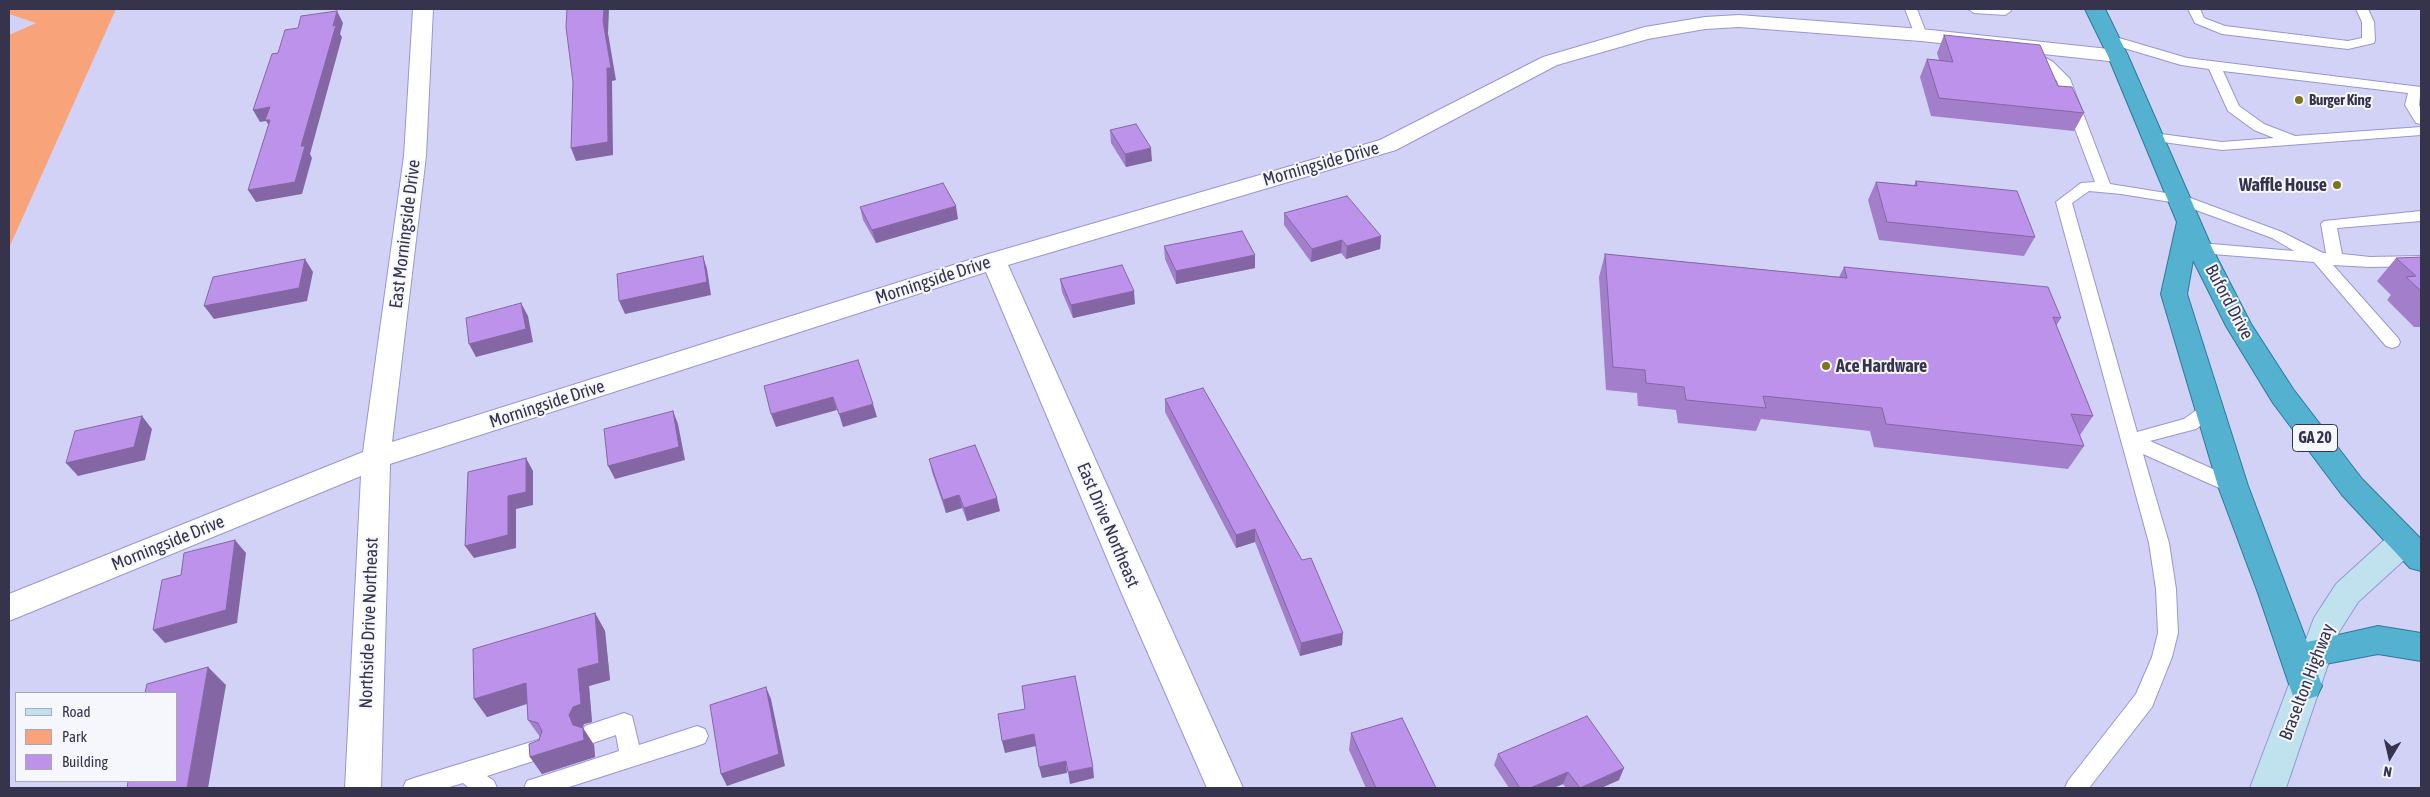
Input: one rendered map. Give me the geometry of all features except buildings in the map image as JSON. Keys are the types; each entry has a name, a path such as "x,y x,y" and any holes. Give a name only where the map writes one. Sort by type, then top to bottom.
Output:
{"highway":[{"name":"Buford Drive","path":"2095,9 2114,47 2200,248 2239,326 2283,396 2352,487 2415,548"},
{"path":"2185,210 2174,294 2211,408 2233,486 2274,593 2305,686"},
{"path":"2316,653 2378,640 2421,647"}],"main road":[{"name":"Braselton Highway","path":"2268,788 2325,627 2347,593 2415,548"}],"street":[{"name":"East Morningside Drive","path":"376,458 415,156 423,9"},
{"name":"Morningside Drive","path":"9,608 376,458 994,260 1388,145 1550,60 1645,33 1705,23 1739,21 1920,35"},
{"path":"1920,35 2017,45 2114,47"},
{"name":"East Drive Northeast","path":"994,260 1138,594 1226,788"},
{"name":"Northside Drive Northeast","path":"363,788 376,458"}],"lane":[{"path":"1911,9 1920,35"},
{"path":"1974,9 2005,11 2004,9"},
{"path":"2194,9 2199,20 2222,30 2348,45 2369,40 2368,22 2362,9"},
{"path":"2017,45 2048,65 2063,79 2104,187"},
{"path":"2114,47 2186,62 2418,92 2412,105 2421,120"},
{"path":"2214,66 2233,108 2260,126 2295,140"},
{"path":"2153,137 2222,146 2421,131"},
{"path":"2076,788 2144,700 2162,657 2168,633 2166,590 2159,544 2064,202 2086,186 2104,187 2185,210 2232,216 2277,235 2318,257 2392,342"},
{"path":"2335,260 2329,224 2421,216"},
{"path":"2200,248 2335,260 2421,261"},
{"path":"2130,440 2190,424 2211,408"},
{"path":"2130,440 2233,486"},
{"path":"593,733 624,723 632,757"},
{"path":"535,788 697,736"},
{"path":"414,788 541,749"},
{"path":"467,773 486,788"}],"green space":[{"path":"9,9 116,9 9,248 9,35 36,23 9,14"}],"place":[{"name":"Burger King","path":"2299,100"},
{"name":"Waffle House","path":"2337,185"},
{"name":"Ace Hardware","path":"1826,366"}]}
